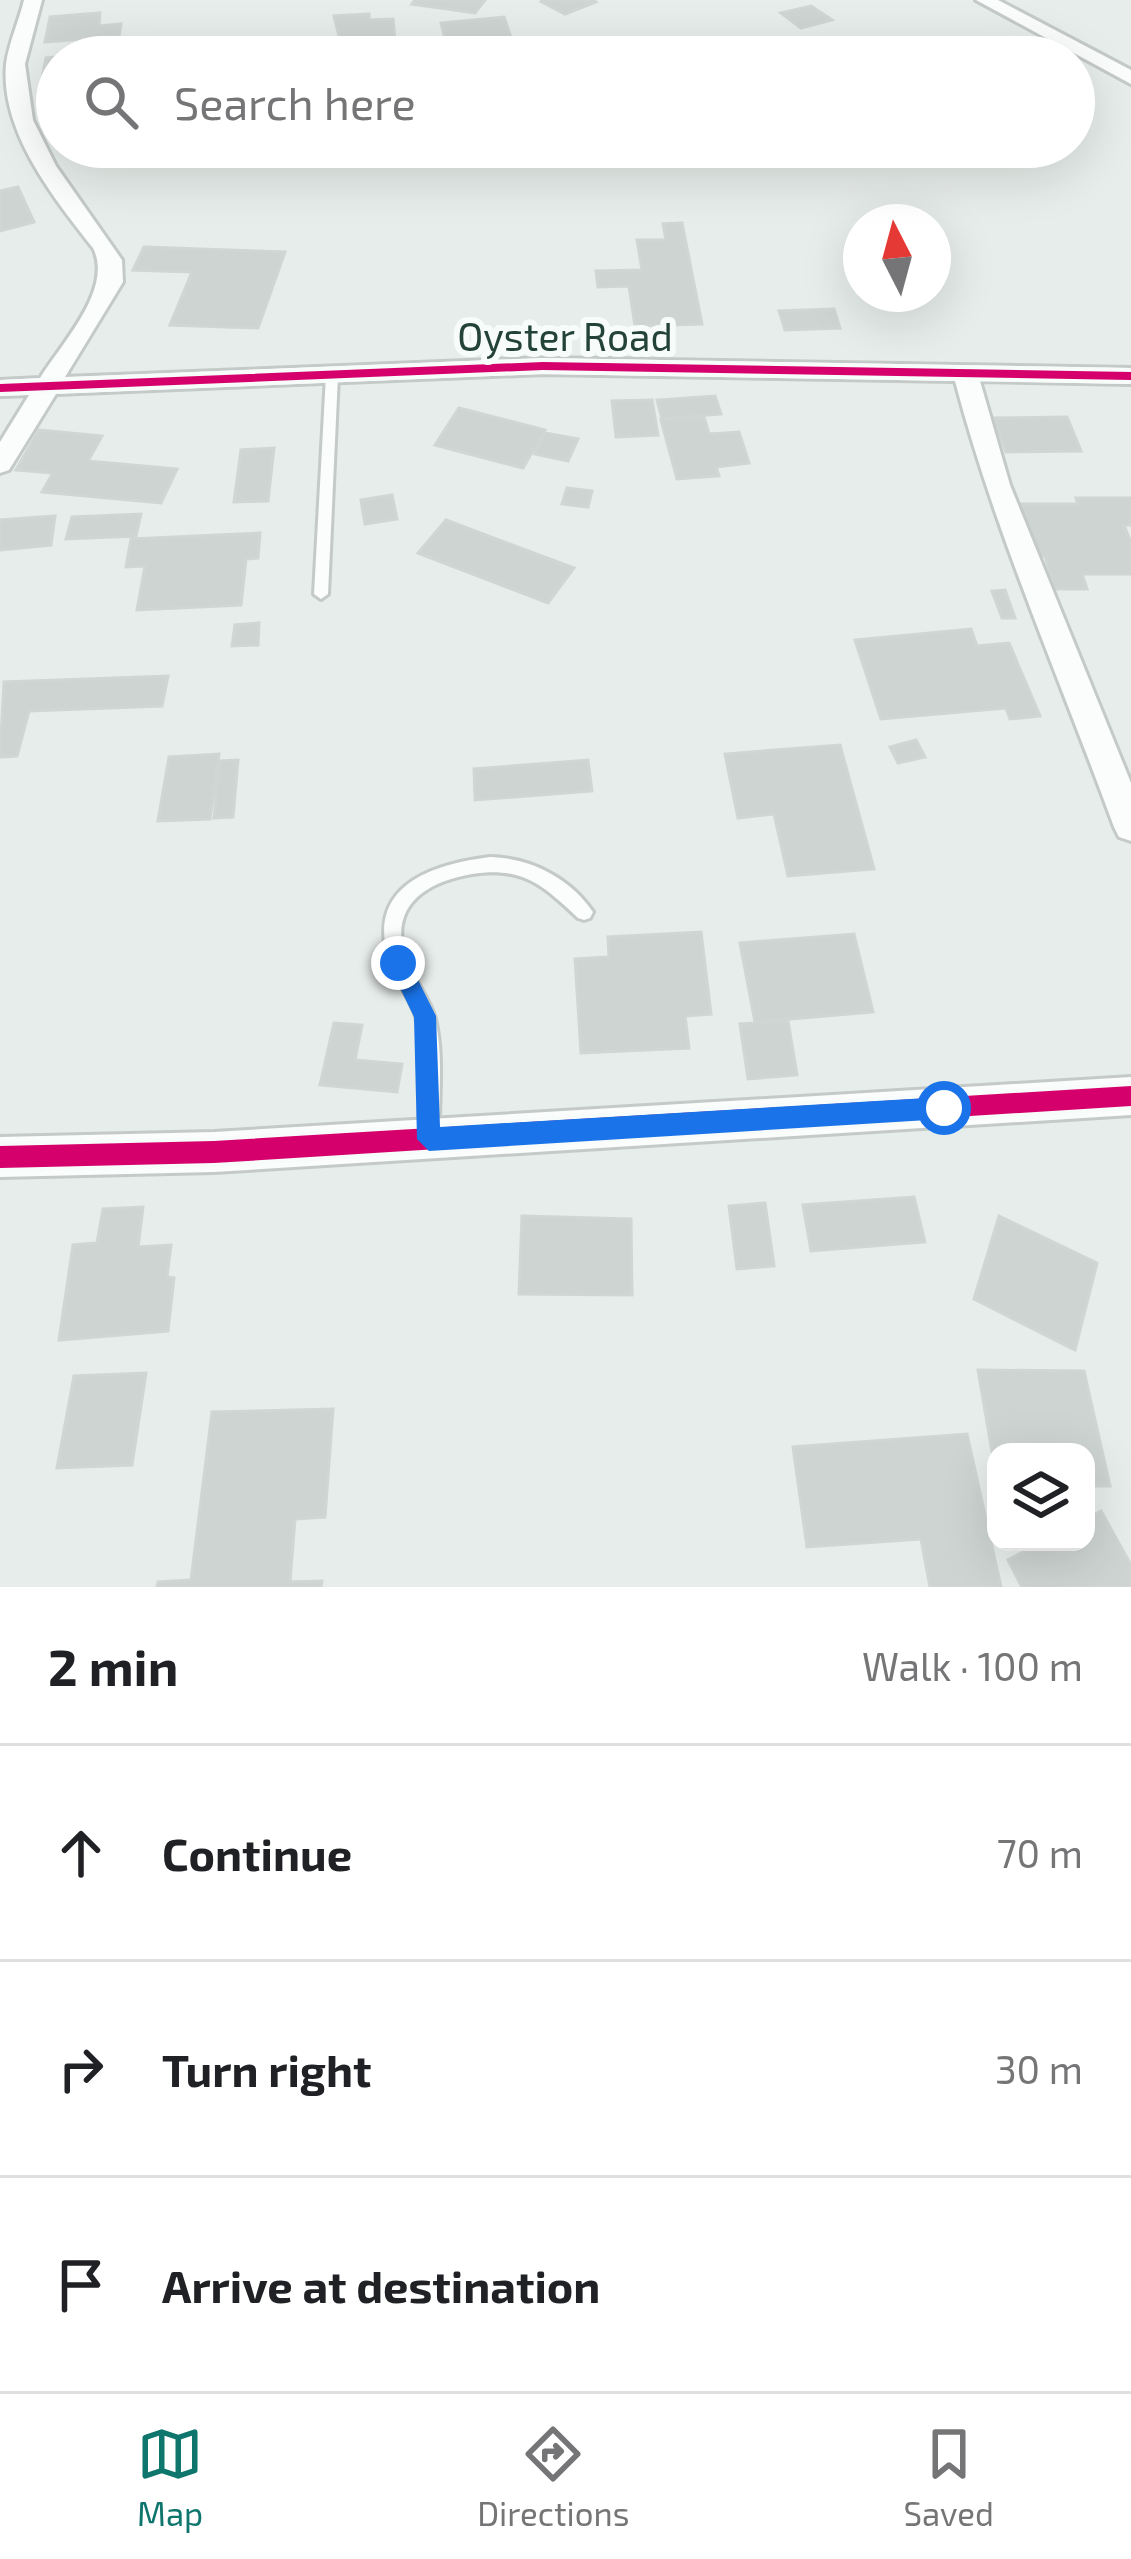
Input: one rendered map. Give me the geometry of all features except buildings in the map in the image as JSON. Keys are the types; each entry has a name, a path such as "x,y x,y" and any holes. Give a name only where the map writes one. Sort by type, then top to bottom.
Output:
{"street":[{"path":"33,0 15,73 21,111 36,147"},
{"path":"985,0 1052,36"},
{"path":"1095,59 1131,78"},
{"path":"3,447 50,385 111,282 111,260 48,168"},
{"name":"Oyster Road","path":"0,388 542,366 1131,376"},
{"path":"966,375 996,485 1063,644 1131,827"},
{"path":"0,1157 214,1152 1131,1096"}],"lane":[{"path":"321,593 332,375"},
{"path":"429,1139 425,1016 398,963 392,923 404,892 436,873 491,863 543,873 584,912"}],"cycle path":[{"path":"0,388 543,366 1131,376"},
{"path":"0,1157 214,1152 1131,1096"}],"route":[{"path":"398,963 425,1016 429,1139 944,1108"}]}
